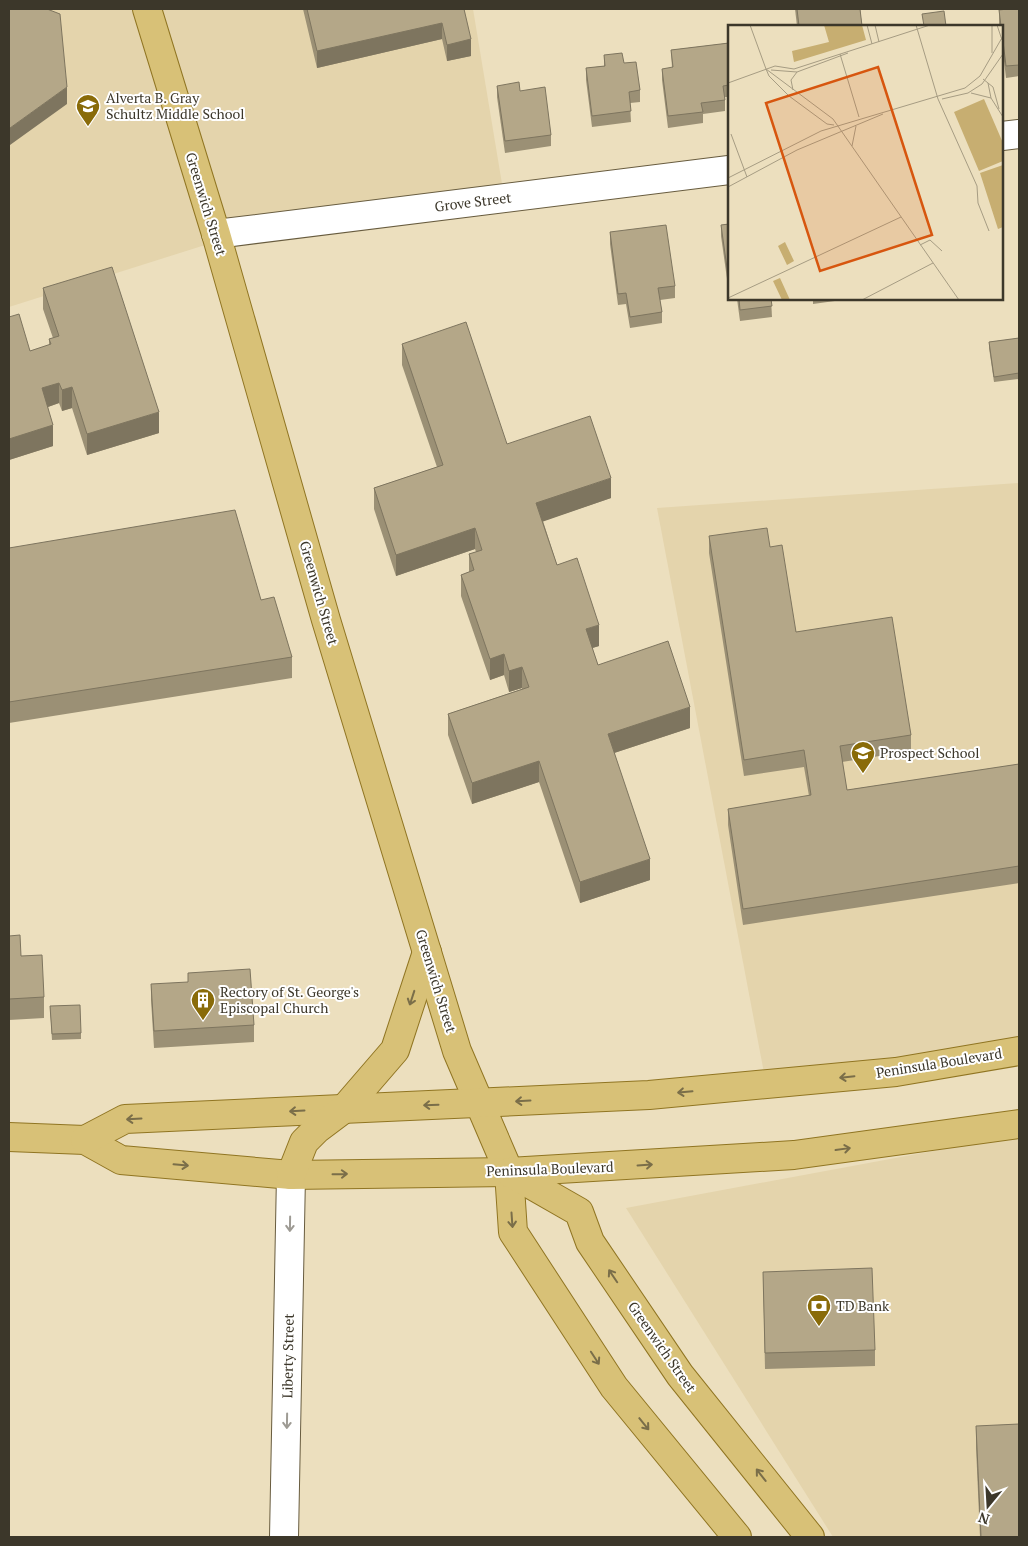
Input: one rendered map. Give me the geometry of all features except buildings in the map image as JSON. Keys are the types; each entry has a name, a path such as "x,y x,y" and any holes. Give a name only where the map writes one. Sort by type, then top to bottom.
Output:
{"main road":[{"name":"Greenwich Street","path":"146,9 216,234 326,620 427,952 458,1051 508,1172 513,1232 614,1387 737,1537"},
{"path":"291,1175 304,1142 317,1129 345,1108 395,1050 427,952"},
{"name":"Peninsula Boulevard","path":"85,1140 125,1119 649,1095 896,1072 1019,1051"},
{"name":"Peninsula Boulevard","path":"9,1137 85,1140 121,1160 291,1175 508,1172 794,1155 1019,1124"},
{"name":"Greenwich Street","path":"508,1172 579,1212 590,1242 680,1375 810,1537"}],"street":[{"path":"1003,136 1019,134"},
{"name":"Grove Street","path":"216,234 728,170"},
{"name":"Liberty Street","path":"284,1537 291,1175"}],"shaded area":[{"path":"9,9 473,9 506,208 202,246 9,307"},
{"name":"Prospect School","path":"1019,483 1019,1039 909,1060 764,1073 657,508"},
{"path":"1019,1135 1019,1537 833,1537 626,1208"}],"place":[{"name":"Alverta B. Gray Schultz Middle School","path":"88,127"},
{"name":"Prospect School","path":"863,774"},
{"name":"Rectory of St. George's Episcopal Church","path":"203,1021"},
{"name":"TD Bank","path":"819,1327"}]}
